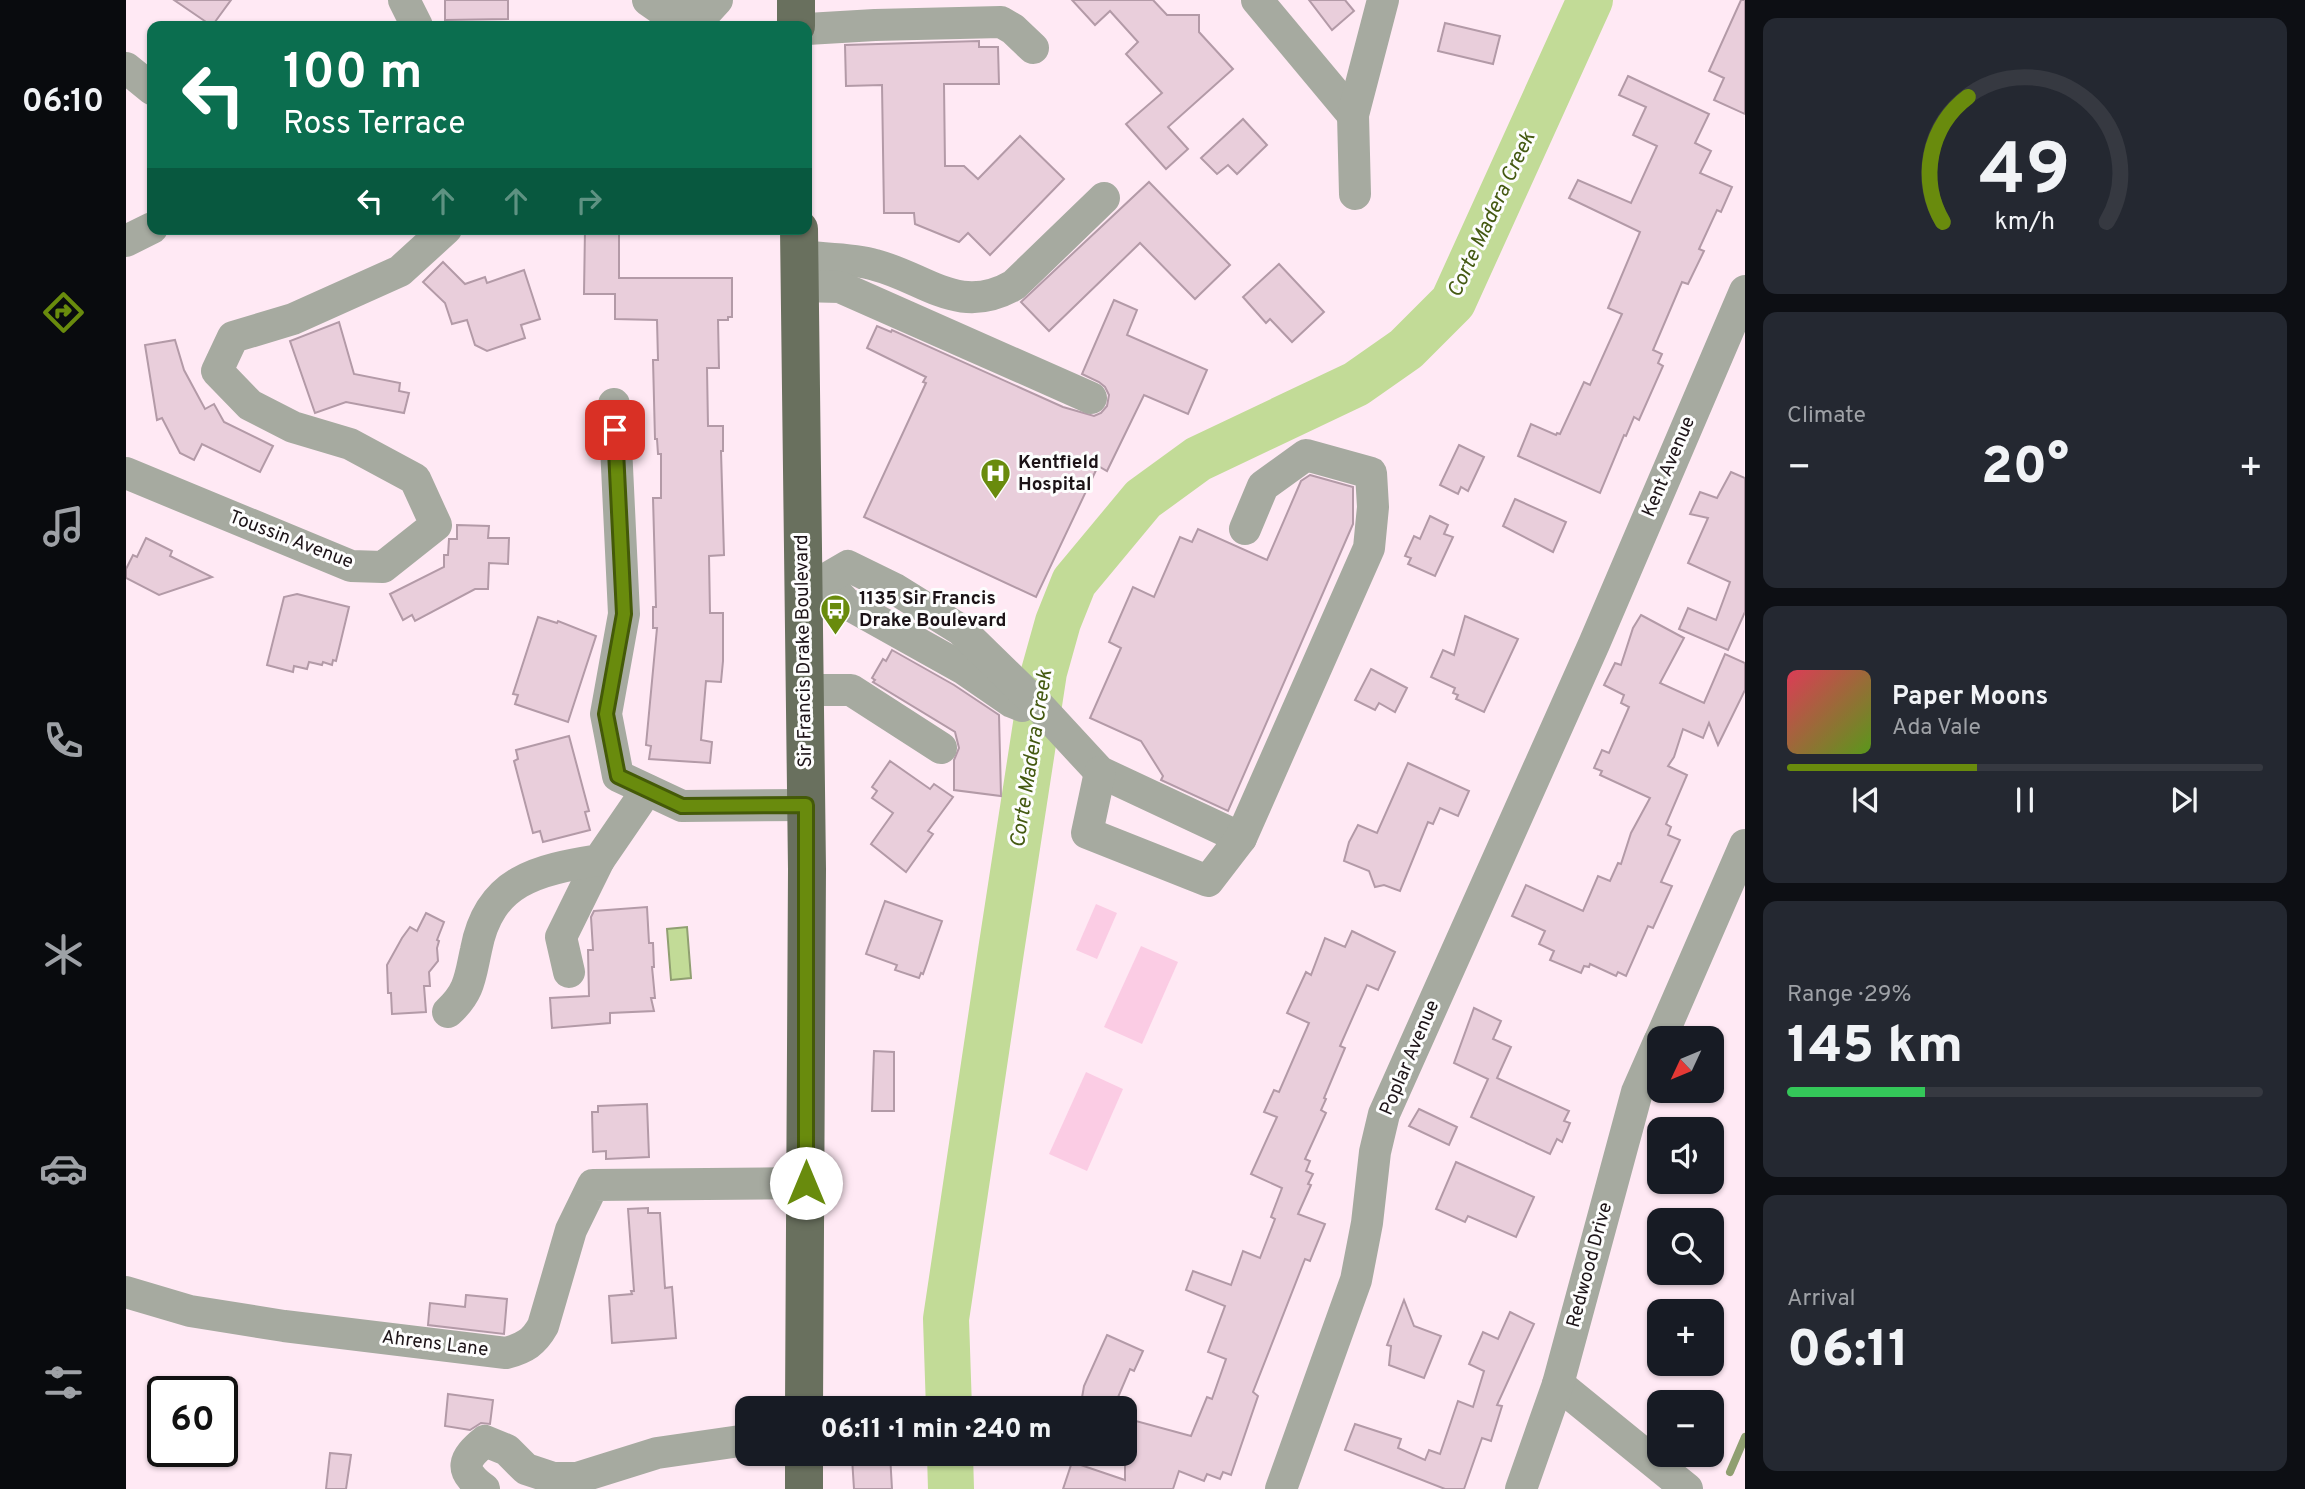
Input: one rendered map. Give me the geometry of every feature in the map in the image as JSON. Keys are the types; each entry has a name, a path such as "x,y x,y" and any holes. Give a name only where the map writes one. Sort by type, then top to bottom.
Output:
{"main road":[{"path":"796,0 796,21"},
{"name":"Sir Francis Drake Boulevard","path":"799,257 813,582 804,690 804,1396"},
{"path":"804,1466 804,1489"}],"street":[{"path":"404,0 414,21"},
{"path":"648,0 671,16 706,12 717,0"},
{"path":"1257,0 1353,115"},
{"path":"1355,194 1353,115 1383,0"},
{"path":"812,29 1001,22 1013,29 1032,48"},
{"path":"126,68 147,85"},
{"path":"799,257 875,264 935,290 967,298 996,296 1014,285 1104,198"},
{"path":"126,241 147,230"},
{"name":"Toussin Avenue","path":"126,473 351,566 383,567 436,525 415,480 350,444 293,427 250,405 217,371 233,337 293,319 400,271 439,235"},
{"path":"799,257 840,287 1091,398"},
{"name":"Kent Avenue","path":"1594,644 1745,290"},
{"path":"614,404 624,614 606,714 618,776 682,806 806,805"},
{"path":"1100,772 1087,833 1208,880 1241,838 1369,548 1373,507 1371,473 1306,455 1263,486 1245,529"},
{"path":"813,582 848,566 895,589 961,630 1051,718 1100,772 1241,838"},
{"name":"Poplar Avenue","path":"1280,1489 1356,1280 1367,1223 1375,1152 1384,1114 1594,644"},
{"path":"804,690 851,690 941,748"},
{"path":"569,972 561,937 599,860 647,790"},
{"name":"Redwood Drive","path":"1666,1026 1745,845"},
{"path":"448,1012 460,1001 467,989 476,947 486,918 500,895 516,882 538,874 599,860"},
{"name":"Redwood Drive","path":"1521,1489 1558,1384 1637,1092 1647,1069"},
{"name":"Ahrens Lane","path":"126,1292 190,1311 271,1324 506,1353 523,1348 535,1339 543,1326 571,1230 593,1185 806,1183"},
{"path":"1558,1384 1687,1489"},
{"path":"484,1489 472,1481 466,1465 468,1455 485,1441 507,1450 518,1479 577,1478 657,1453 735,1441"}],"shaded area":[{"path":"1096,904 1117,913 1097,959 1076,950"},
{"path":"687,927 691,978 671,980 667,929"},
{"path":"1141,946 1178,962 1142,1044 1104,1027"},
{"path":"1086,1072 1123,1089 1087,1171 1049,1154"}],"building":[{"path":"174,0 231,0 216,21 205,21"},
{"path":"445,0 508,0 508,19 445,20"},
{"path":"1072,0 1153,0 1167,15 1199,15 1199,32 1233,69 1168,127 1188,149 1166,169 1126,124 1162,93 1126,54 1138,42 1110,11 1095,25"},
{"path":"1309,0 1345,0 1354,11 1332,30"},
{"path":"1741,0 1745,0 1745,114 1714,100 1724,78 1709,71"},
{"path":"1445,23 1500,36 1493,64 1438,51"},
{"path":"979,41 979,47 998,47 999,84 944,84 945,166 964,166 978,179 1020,136 1064,179 990,255 968,233 959,242 915,224 914,213 884,213 882,85 846,86 845,45"},
{"path":"1628,76 1709,114 1695,143 1711,151 1700,173 1732,187 1721,212 1717,210 1699,249 1704,251 1688,284 1682,282 1653,350 1662,354 1658,363 1663,366 1639,420 1634,417 1626,436 1624,435 1600,493 1518,456 1531,424 1556,435 1560,434 1584,382 1590,385 1622,314 1608,308 1640,232 1569,198 1578,180 1631,203 1657,146 1633,135 1646,107 1619,95"},
{"path":"1243,119 1267,145 1237,174 1228,165 1217,174 1201,158"},
{"path":"1149,182 1230,265 1195,299 1140,243 1049,331 1021,302"},
{"path":"585,235 619,235 619,278 732,278 732,317 718,320 719,368 707,368 708,426 723,426 721,451 724,555 709,556 710,613 723,613 721,682 706,681 701,740 712,742 710,763 649,759 651,746 646,745 657,628 653,628 653,607 656,607 653,498 661,498 661,454 658,454 655,439 653,360 658,360 657,320 615,319 615,294 584,294"},
{"path":"443,262 465,284 485,277 487,283 524,270 540,319 521,325 525,338 487,351 475,345 467,320 452,324 445,303 423,282"},
{"path":"1279,264 1324,312 1292,342 1270,319 1266,323 1243,297"},
{"path":"1114,300 1137,310 1127,335 1207,370 1188,414 1144,395 1107,471 1098,466 1036,597 864,517 926,383 923,382 926,377 867,348 877,326 891,332 892,330 1063,407 1094,416 1107,406 1109,395 1099,382 1082,374"},
{"path":"339,322 354,374 400,383 399,391 409,393 404,413 346,402 315,413 290,341"},
{"path":"175,340 184,370 205,409 214,404 224,422 273,446 260,472 202,444 194,460 180,453 162,418 157,420 145,345"},
{"path":"1459,445 1484,457 1468,491 1461,487 1458,494 1440,485"},
{"path":"1731,472 1745,478 1745,612 1728,650 1679,629 1688,608 1716,620 1730,582 1688,563 1708,518 1690,514 1700,492 1717,498"},
{"path":"1310,475 1353,487 1353,524 1228,811 1161,780 1163,776 1141,741 1090,718 1121,648 1109,642 1133,587 1154,597 1180,537 1192,542 1198,529 1267,560 1301,481"},
{"path":"1515,499 1566,522 1553,552 1503,526"},
{"path":"1430,516 1448,525 1444,534 1453,537 1435,576 1408,564 1411,558 1405,556 1414,536 1420,539"},
{"path":"457,525 489,526 488,538 509,538 508,564 489,563 488,589 475,589 415,621 412,615 403,620 390,594 444,567 444,555 448,555 449,539 457,539"},
{"path":"146,538 172,551 170,556 212,577 159,595 126,578 126,569 133,555 137,557"},
{"path":"297,594 349,607 336,661 333,660 332,665 309,662 307,669 294,666 293,672 267,665 284,597"},
{"path":"1641,615 1684,638 1660,683 1704,703 1725,654 1745,663 1745,690 1718,745 1709,723 1703,738 1683,729 1674,757 1668,766 1687,775 1666,824 1671,827 1668,835 1680,840 1661,882 1672,886 1653,928 1648,926 1626,976 1618,972 1616,976 1590,964 1589,967 1584,966 1581,973 1550,960 1554,951 1539,944 1545,931 1512,916 1526,885 1583,911 1598,876 1610,881 1618,863 1621,864 1631,833 1650,798 1600,775 1602,771 1594,768 1602,750 1609,753 1629,707 1621,703 1624,695 1604,685 1615,663 1621,665 1633,628"},
{"path":"1465,616 1518,639 1484,712 1456,699 1458,695 1453,693 1455,688 1431,677 1443,650 1454,655"},
{"path":"538,617 557,623 558,621 596,636 568,722 515,704 518,695 513,694"},
{"path":"892,650 954,685 999,715 1001,796 954,790 954,760 959,748 955,732 873,682 875,680 872,678 883,659 886,661"},
{"path":"1371,669 1407,688 1395,712 1379,703 1375,710 1355,700"},
{"path":"569,736 589,811 585,812 590,830 543,842 540,831 533,833 514,761 518,759 516,750"},
{"path":"890,761 930,789 934,784 953,797 928,831 933,834 906,872 871,844 893,813 872,798 877,791 872,787"},
{"path":"1408,763 1469,791 1458,816 1440,808 1433,824 1428,822 1400,891 1384,885 1375,887 1369,871 1344,861 1349,842 1358,825 1377,833"},
{"path":"885,901 942,921 923,974 921,973 919,978 895,970 897,965 866,954"},
{"path":"647,907 649,943 653,943 655,998 651,998 654,1011 610,1013 610,1023 552,1028 550,998 589,996 588,950 593,950 591,917 594,911"},
{"path":"426,913 444,922 437,940 438,961 429,972 430,986 424,986 426,1012 392,1014 387,965 410,927 417,931"},
{"path":"1352,931 1395,952 1378,990 1367,985 1340,1046 1345,1048 1321,1110 1326,1113 1305,1159 1310,1161 1306,1171 1313,1174 1298,1214 1325,1224 1310,1261 1305,1259 1253,1392 1258,1396 1231,1475 1223,1472 1220,1479 1207,1474 1204,1481 1179,1471 1173,1489 1063,1489 1071,1466 1084,1466 1125,1480 1125,1466 1137,1466 1137,1421 1191,1436 1207,1397 1212,1399 1226,1359 1208,1352 1225,1306 1186,1290 1193,1271 1231,1285 1243,1251 1260,1258 1275,1219 1271,1217 1282,1188 1251,1174 1277,1117 1264,1112 1274,1090 1279,1092 1309,1023 1287,1013 1306,972 1311,975 1325,938 1345,947"},
{"path":"1474,1008 1501,1021 1493,1039 1511,1047 1497,1078 1569,1111 1564,1121 1570,1123 1562,1142 1557,1139 1550,1154 1471,1117 1488,1079 1454,1063"},
{"path":"874,1051 894,1052 894,1111 872,1111"},
{"path":"647,1104 649,1157 606,1159 606,1151 593,1152 592,1112 598,1112 598,1106"},
{"path":"1419,1109 1457,1127 1449,1145 1409,1126"},
{"path":"1456,1162 1534,1197 1516,1237 1468,1216 1465,1222 1436,1209"},
{"path":"648,1208 648,1213 660,1213 665,1288 672,1287 676,1338 612,1343 609,1296 632,1294 631,1291 634,1291 628,1209"},
{"path":"466,1295 507,1299 504,1334 428,1325 430,1303 465,1307"},
{"path":"1404,1300 1414,1326 1441,1336 1424,1378 1389,1365 1391,1346 1387,1345"},
{"path":"1510,1312 1534,1324 1497,1405 1502,1406 1491,1441 1482,1438 1464,1489 1445,1489 1345,1450 1355,1424 1401,1439 1398,1448 1425,1460 1429,1450 1440,1454 1458,1401 1473,1407 1484,1371 1469,1364 1483,1332 1498,1339"},
{"path":"1107,1335 1143,1351 1134,1371 1130,1369 1119,1396 1082,1396 1084,1386"},
{"path":"448,1394 493,1400 490,1424 481,1423 470,1430 445,1426"},
{"path":"330,1453 351,1455 346,1489 326,1489"},
{"path":"853,1466 891,1466 892,1489 854,1489"}],"waterway":[{"name":"Corte Madera Creek","path":"949,1396 946,1319 1001,951 1044,672 1058,622 1074,582 1143,499 1198,459 1356,384 1406,349 1453,302 1590,0"},
{"path":"1730,1472 1745,1437"},
{"name":"Corte Madera Creek","path":"950,1466 951,1489"}],"place":[{"name":"Kentfield Hospital","path":"995,501"},
{"name":"1135 Sir Francis Drake Boulevard","path":"836,637"}],"route":[{"path":"615,430 624,614 606,714 618,776 682,806 806,805 806,1183"}]}
